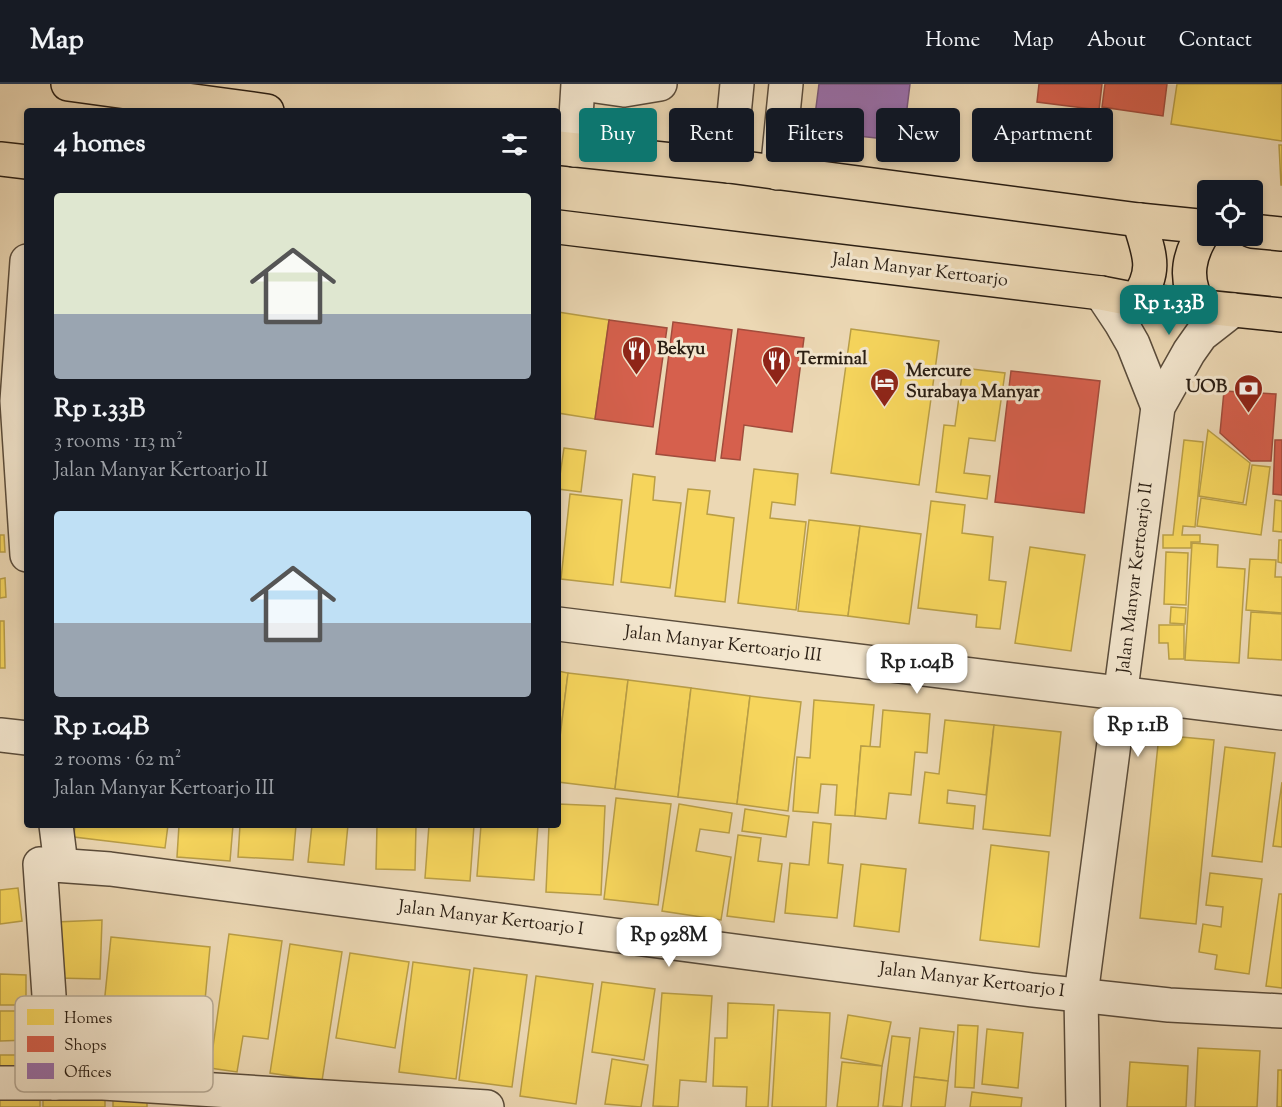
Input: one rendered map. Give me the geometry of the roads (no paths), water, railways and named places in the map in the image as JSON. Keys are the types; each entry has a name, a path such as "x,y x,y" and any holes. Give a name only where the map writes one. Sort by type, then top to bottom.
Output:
{"main road":[{"path":"68,84 139,89 250,108"},
{"path":"566,149 729,166 1197,226"},
{"path":"0,159 24,162"},
{"path":"1137,300 1148,282 1150,273 1149,252 1139,220"},
{"name":"Jalan Manyar Kertoarjo","path":"561,227 1101,293 1137,300 1282,315"},
{"path":"1263,232 1282,234"},
{"path":"1197,242 1191,262 1190,288 1200,306"}],"street":[{"path":"566,149 580,84 624,90 660,84"},
{"path":"729,166 737,84"},
{"path":"777,173 786,84"},
{"path":"24,283 8,400 24,531"},
{"name":"Jalan Manyar Kertoarjo II","path":"1101,293 1133,344 1158,407"},
{"name":"Jalan Manyar Kertoarjo II","path":"1083,1107 1081,995 1158,407 1189,352 1202,335 1233,310"},
{"name":"Jalan Manyar Kertoarjo III","path":"561,624 1282,713"},
{"path":"0,735 24,738"},
{"path":"49,996 40,864 61,865 56,828"},
{"name":"Jalan Manyar Kertoarjo I","path":"61,865 122,870 1008,987 1168,1005 1282,1011"},
{"path":"213,1090 487,1107"}],"place":[{"name":"Bekyu","path":"636,376"},
{"name":"Terminal","path":"776,386"},
{"name":"Mercure Surabaya Manyar","path":"885,408"},
{"name":"UOB","path":"1248,414"}]}
